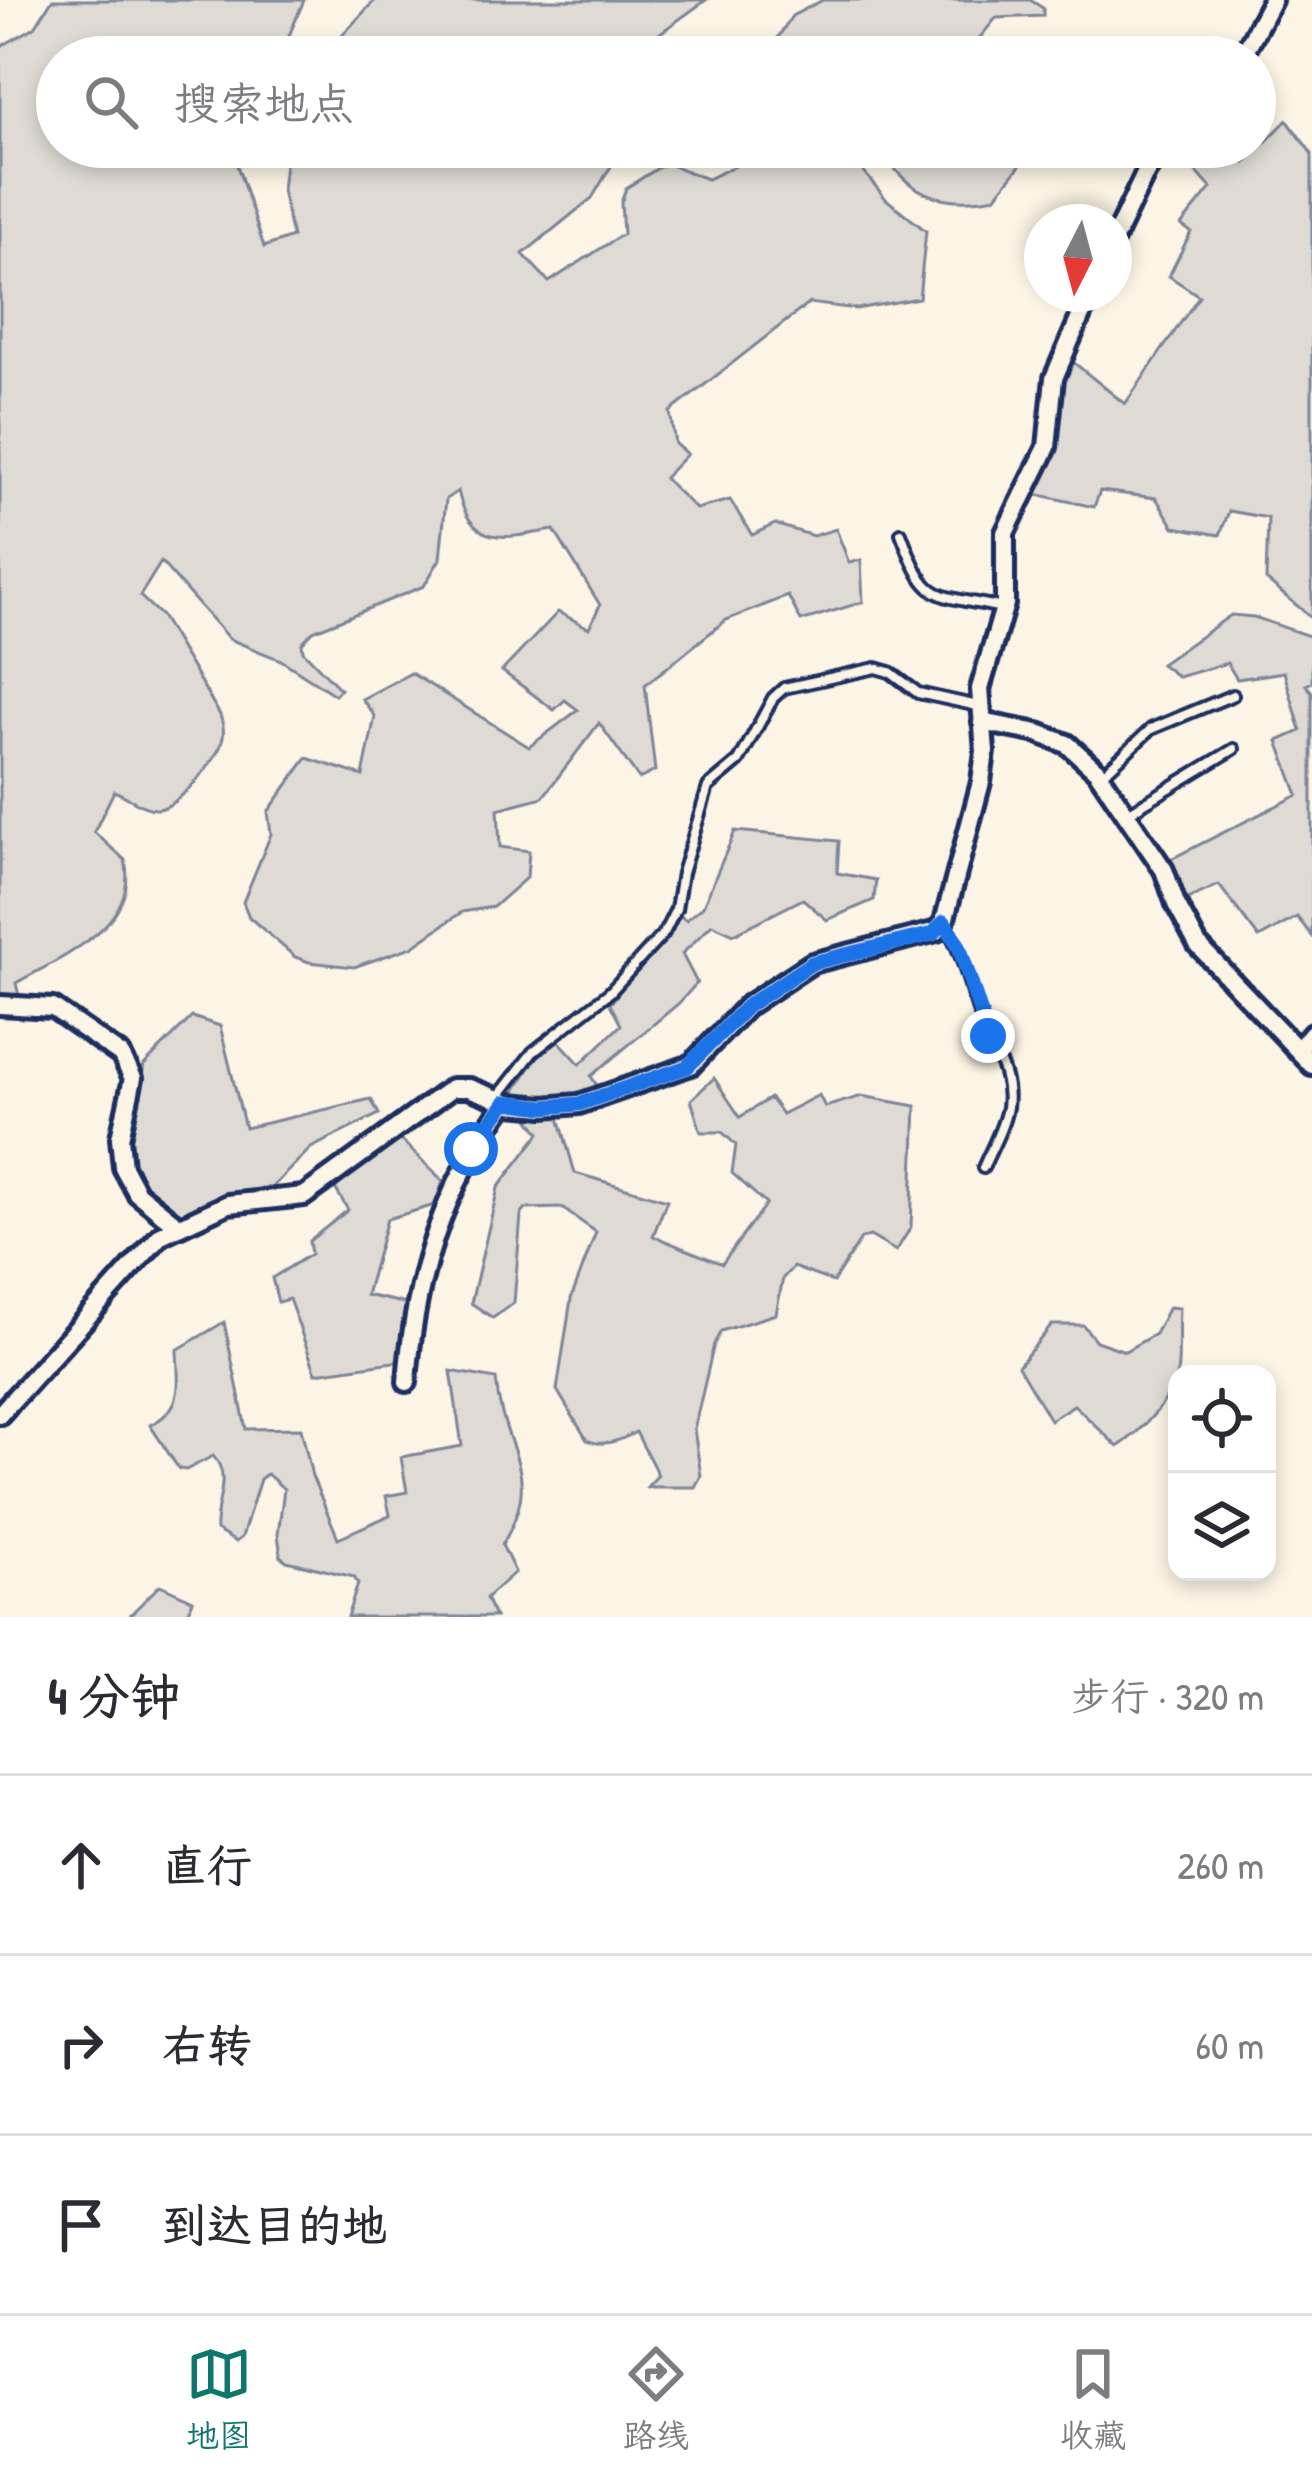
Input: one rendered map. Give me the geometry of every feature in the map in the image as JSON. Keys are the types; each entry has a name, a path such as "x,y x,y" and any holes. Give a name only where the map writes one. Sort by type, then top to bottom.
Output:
{"street":[{"path":"1253,36 1272,0"},
{"path":"1131,204 1149,168"},
{"path":"0,1414 145,1250 177,1226 228,1204 304,1196 446,1090 469,1088 501,1100 544,1107 579,1104 687,1067 747,1006 812,963 933,934 944,922 979,792 985,751 981,714 985,669 1004,608 1005,533 1047,447 1054,378 1082,312"},
{"path":"981,714 1067,744 1101,776 1164,870 1198,944 1312,1065"},
{"path":"0,1005 53,1008 121,1055 133,1078 120,1138 123,1167 137,1192 177,1226"},
{"path":"1299,1049 1312,1034"},
{"path":"406,1382 417,1306 442,1214 471,1149 501,1100"}],"lane":[{"path":"902,532 920,580 930,591 1004,608"},
{"path":"501,1100 533,1052 610,992 664,933 676,909 708,787 739,761 773,698 784,688 886,669 918,693 981,714"},
{"path":"1101,776 1151,729 1232,695"},
{"path":"1128,813 1234,748"},
{"path":"944,922 959,946 988,1036 999,1053 1006,1090 1007,1110 983,1168"}],"shaded area":[{"path":"52,0 304,0 289,36 36,36 36,168 238,168 264,247 292,237 282,190 285,168 610,168 592,198 523,254 549,282 623,234 621,203 626,188 658,168 679,168 707,179 731,168 860,168 886,199 926,231 919,298 856,309 809,303 670,412 675,444 687,454 664,478 696,509 730,500 752,535 775,524 813,536 836,529 849,563 861,560 863,602 801,621 788,596 726,620 645,685 655,771 639,779 599,723 543,797 498,809 500,847 529,851 527,877 493,907 462,912 412,947 354,967 295,957 249,917 243,902 271,834 268,812 307,758 363,776 375,716 362,699 411,673 529,747 578,710 565,700 554,710 502,671 558,612 589,628 600,605 554,530 506,536 481,531 464,510 458,491 446,499 440,559 424,586 313,631 302,643 303,651 340,689 335,695 281,660 229,639 161,562 140,596 161,616 220,715 222,742 195,782 166,807 147,807 114,791 94,832 125,860 127,883 121,903 109,921 75,950 16,983 20,1000 0,998 0,47 35,27"},
{"path":"375,0 706,0 656,36 342,36"},
{"path":"823,0 1030,0 1043,8 1043,16 996,18 981,36 779,36 792,16"},
{"path":"1287,120 1312,154 1312,618 1266,580 1268,518 1229,511 1220,535 1174,527 1156,498 1100,491 1094,507 1031,493 1057,443 1057,392 1072,361 1125,404 1199,296 1169,276 1191,232 1181,225 1211,188 1193,168 1276,168 1276,131"},
{"path":"895,168 1018,168 995,197 976,200 928,194"},
{"path":"1231,615 1254,617 1312,637 1312,682 1306,685 1312,692 1312,936 1297,917 1259,938 1219,885 1183,901 1169,860 1298,795 1278,741 1301,731 1284,672 1237,679 1227,663 1178,677 1161,664"},
{"path":"735,831 839,841 837,873 876,880 874,900 827,920 803,899 734,934 712,924 682,954 697,983 591,1076 599,1089 543,1101 511,1097 536,1058 557,1039 580,1064 621,1025 610,1004 679,915 686,920 703,906"},
{"path":"192,1017 220,1026 245,1128 371,1099 379,1114 311,1148 266,1193 230,1197 178,1215 138,1183 127,1163 127,1137 144,1065"},
{"path":"714,1078 740,1117 770,1098 782,1114 819,1095 825,1107 862,1096 916,1106 911,1227 896,1251 870,1236 861,1239 833,1282 793,1267 783,1278 776,1314 721,1331 694,1429 701,1476 695,1487 647,1487 658,1475 636,1432 606,1443 587,1440 557,1390 571,1299 596,1232 562,1208 526,1209 521,1215 514,1303 493,1318 471,1303 498,1188 540,1133 526,1114 558,1114 575,1173 667,1200 653,1236 722,1264 766,1204 732,1173 736,1145 722,1132 701,1132 691,1100"},
{"path":"397,1136 443,1181 435,1205 387,1219 366,1295 412,1305 401,1361 316,1373 289,1299 278,1302 272,1278 311,1254 309,1241 348,1210 335,1188"},
{"path":"1169,1307 1179,1308 1178,1365 1168,1365 1168,1395 1118,1447 1074,1405 1050,1420 1018,1366 1052,1325 1083,1325 1096,1341 1125,1351 1155,1334"},
{"path":"224,1322 246,1429 301,1428 312,1476 338,1538 390,1515 386,1496 407,1492 401,1457 462,1446 451,1371 496,1379 521,1480 515,1520 502,1545 515,1572 486,1598 495,1617 347,1617 358,1584 354,1577 281,1557 278,1534 284,1489 267,1474 260,1479 242,1537 236,1542 216,1530 222,1482 219,1464 213,1456 179,1469 150,1425 174,1403 177,1350"},
{"path":"160,1585 193,1600 186,1617 128,1617"}],"route":[{"path":"471,1149 506,1102 544,1107 579,1104 692,1065 747,1006 812,963 933,934 944,922 959,946 988,1036"}]}
